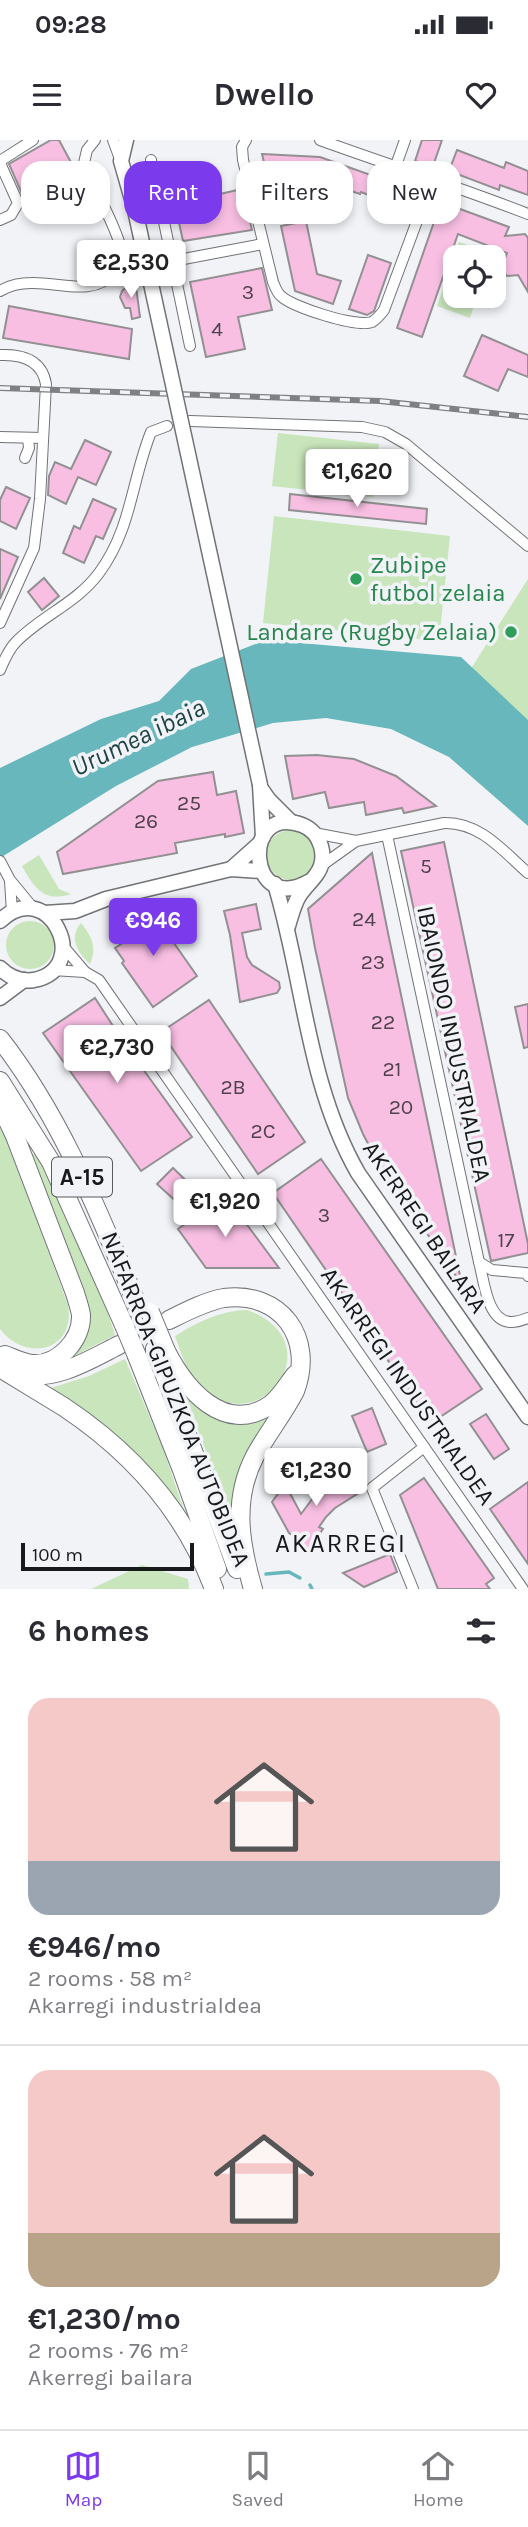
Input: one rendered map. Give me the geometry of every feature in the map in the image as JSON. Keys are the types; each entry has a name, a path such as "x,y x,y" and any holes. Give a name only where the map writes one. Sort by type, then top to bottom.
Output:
{"highway":[{"name":"NAFARROA-GIPUZKOA AUTOBIDEA","path":"3,1043 74,1161 146,1314 244,1589"},
{"name":"NAFARROA-GIPUZKOA AUTOBIDEA","path":"0,1081 6,1104 51,1162 124,1325 182,1470 225,1589"},
{"path":"1,1360 32,1364 53,1360 69,1348 77,1335 81,1316 6,1104"},
{"path":"169,1320 222,1298 248,1297 273,1306 292,1325 300,1349 300,1380 255,1457 243,1489 240,1533 253,1589"},
{"path":"1,1360 29,1375 52,1373 75,1367 119,1345"},
{"path":"161,1350 186,1384 204,1401 224,1412 253,1412 272,1404 299,1369"},
{"path":"1,1360 103,1437 137,1467 164,1497 187,1530 214,1589"}],"main road":[{"path":"126,140 121,161 135,210 260,785 261,841 258,862 261,871 275,884 293,888 310,881"},
{"path":"260,785 269,800 291,822 307,827 322,848 321,866 298,897 288,926"},
{"path":"231,869 275,826 291,822"},
{"path":"0,921 12,912 75,911 106,899 231,869 261,871"},
{"name":"AKERREGI BAILARA","path":"275,884 288,926 294,971 323,1095 345,1151 528,1417"},
{"path":"39,911 56,924 63,942"},
{"path":"0,970 10,977 24,981 39,979 52,970 59,961 75,911"},
{"path":"0,970 1,997"},
{"path":"1,997 24,981"}],"street":[{"path":"0,220 11,215 18,203 0,162 33,140"},
{"path":"0,291 10,285 32,283 83,288 102,283 121,265 122,252 117,236 84,163 87,150 95,140"},
{"path":"113,140 121,161"},
{"path":"246,140 242,148 243,160 263,244 273,282 279,295 288,301 341,321 362,324 372,321 384,310 416,224"},
{"path":"320,140 377,161"},
{"path":"398,161 405,140"},
{"path":"151,160 190,345"},
{"path":"461,189 528,214"},
{"path":"173,261 263,244"},
{"path":"0,355 33,361 44,374 40,499 34,548 0,623"},
{"path":"190,421 362,427 385,432 405,444 528,547"},
{"path":"0,670 14,643 84,591 114,551 126,523 151,432 167,426"},
{"path":"0,437 43,438"},
{"path":"25,458 29,448 28,438"},
{"path":"313,833 356,841 456,822 476,828 528,873"},
{"name":"IBAIONDO INDUSTRIALDEA","path":"387,835 479,1262 492,1309 500,1318 510,1323 528,1318"},
{"path":"321,866 356,841"},
{"path":"0,862 10,880 39,911"},
{"path":"10,880 12,912"},
{"name":"AKARREGI INDUSTRIALDEA","path":"63,942 85,972 99,980 139,1035 523,1589"},
{"path":"52,970 85,972"},
{"path":"479,1262 492,1270 526,1273 528,1276"},
{"path":"413,1589 372,1488 425,1447"}],"green space":[{"path":"443,289 443,308 473,308 470,318 437,306"},
{"path":"278,433 379,444 373,497 272,486"},
{"name":"Zubipe futbol zelaia","path":"274,516 450,536 439,641 263,623"},
{"name":"Landare (Rugby Zelaia)","path":"528,579 528,746 460,686"},
{"path":"291,830 309,837 316,855 309,873 291,880 273,873 266,855 273,837"},
{"path":"39,855 59,889 71,894 46,895 35,886 22,866"},
{"path":"30,921 47,928 54,945 47,962 30,969 13,962 6,945 13,928"},
{"path":"81,923 92,942 90,964 76,945 75,934"},
{"path":"0,1119 68,1305 68,1321 64,1333 57,1342 47,1347 23,1346 11,1340 0,1329"},
{"path":"35,1153 80,1242 115,1335 70,1358 84,1334 31,1156"},
{"path":"247,1310 273,1325 286,1344 287,1365 278,1383 263,1397 243,1404 221,1400 198,1384 184,1362 175,1336 209,1318"},
{"path":"125,1359 162,1446 185,1513 50,1391 51,1388 89,1376"},
{"path":"187,1400 201,1408 275,1409 233,1512 229,1513"},
{"path":"142,1565 188,1579 189,1589 91,1589"}],"water":[{"name":"Urumea ibaia","path":"266,640 461,657 528,720 528,826 449,757 391,729 326,718 273,723 192,747 116,786 0,858 0,768 101,719 159,701 191,669"}],"building":[{"path":"51,140 59,140 70,161 21,161 21,191 9,164"},
{"path":"422,140 442,140 435,161 415,161"},
{"path":"457,150 504,168 506,162 528,171 528,195 500,185 499,190 461,176 461,161 453,161"},
{"path":"262,154 320,157 331,161 264,161"},
{"path":"353,169 367,174 367,194 353,192"},
{"path":"236,190 236,224 251,224 252,230 183,241 179,224 222,224 222,194"},
{"path":"461,209 509,227 505,236 525,234 528,238 528,292 518,275 506,275 506,245 486,245 458,234 454,245 443,245 443,277 422,337 397,328 433,224 461,224"},
{"path":"307,224 317,274 341,281 333,304 295,291 281,226"},
{"path":"368,255 391,263 374,311 367,315 349,309"},
{"path":"262,268 272,310 238,317 245,349 206,357 190,282"},
{"path":"135,279 140,317 132,319 130,308 125,308 120,297 122,291"},
{"path":"9,306 132,329 129,359 3,338"},
{"path":"482,335 528,355 528,377 508,369 498,391 464,376"},
{"path":"85,440 111,452 96,485 78,477 66,504 48,495 49,476 55,462 71,469"},
{"path":"6,487 30,498 16,529 0,521 0,500"},
{"path":"290,494 427,509 426,524 289,510"},
{"path":"93,499 116,509 103,539 96,536 84,563 63,553 74,526 80,529"},
{"path":"0,549 18,557 0,599"},
{"path":"44,578 59,596 42,610 28,592"},
{"path":"317,755 354,759 396,776 436,806 404,813 402,808 366,815 364,802 329,808 325,792 293,799 285,756"},
{"path":"213,772 217,795 236,791 244,833 175,843 177,853 63,874 57,852 158,781"},
{"path":"444,842 528,1244 528,1253 491,1261 401,851"},
{"path":"372,853 462,1285 375,1157 363,1134 348,1098 315,948 308,909"},
{"path":"256,904 261,929 242,933 247,957 252,965 279,982 280,988 277,993 240,1002 224,911"},
{"path":"148,906 197,976 153,1007 122,963 124,961 115,948 129,939 120,926"},
{"path":"95,998 192,1137 141,1171 43,1033"},
{"path":"209,1000 305,1142 258,1174 161,1032"},
{"path":"528,1004 528,1047 524,1048 515,1007"},
{"path":"321,1159 482,1389 431,1423 273,1193"},
{"path":"173,1168 195,1189 180,1205 157,1184"},
{"path":"226,1195 279,1268 206,1268 178,1229"},
{"path":"372,1408 386,1444 367,1452 352,1416"},
{"path":"486,1414 509,1449 494,1459 470,1424"},
{"path":"357,1466 365,1489 326,1517 319,1527 323,1529 308,1551 295,1543 297,1538 289,1533 272,1502 285,1484 301,1514 316,1494"},
{"path":"424,1478 494,1578 486,1584 490,1589 438,1589 400,1495"},
{"path":"528,1482 528,1564 490,1509"},
{"path":"390,1554 397,1572 364,1587 343,1573"}],"waterway":[{"path":"266,1574 289,1572 300,1578"},
{"path":"310,1585 312,1589"}],"tunnel":[{"path":"112,275 168,261"},
{"path":"119,1345 169,1320"}],"railway":[{"path":"0,388 380,401 528,417"}],"place":[{"name":"Zubipe futbol zelaia","path":"356,579"},
{"name":"Landare (Rugby Zelaia)","path":"511,632"}],"district":[{"name":"AKARREGI","path":"341,1543"}]}
